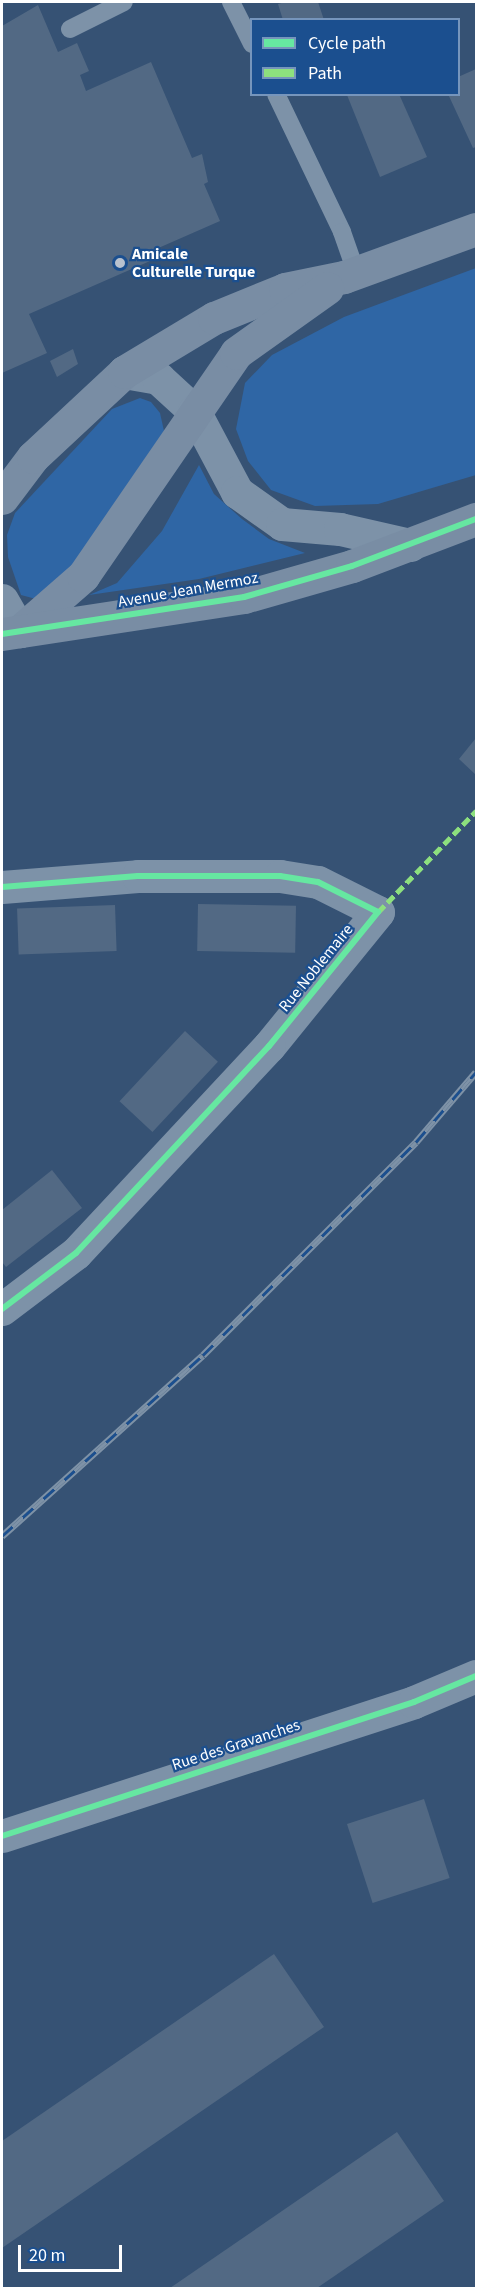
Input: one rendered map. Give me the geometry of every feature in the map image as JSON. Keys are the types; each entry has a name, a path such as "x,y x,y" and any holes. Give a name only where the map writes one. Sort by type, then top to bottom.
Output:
{"main road":[{"path":"2,498 33,457 124,372 214,318 285,289 350,274 477,229"},
{"path":"11,633 83,576 236,353 350,274"},
{"name":"Avenue Jean Mermoz","path":"11,633 244,597 410,545 477,519"}],"street":[{"path":"124,372 158,378 195,411 237,492 282,524 340,529 410,545"},
{"path":"2,600 11,633"},
{"name":"Rue Noblemaire","path":"2,887 138,876 280,876 318,882 378,912 268,1046 76,1254 2,1309"},
{"name":"Rue des Gravanches","path":"2,1836 414,1701 477,1676"}],"lane":[{"path":"70,29 124,2"},
{"path":"231,2 250,40"},
{"path":"277,96 342,232 350,274"}],"shaded area":[{"path":"476,268 476,475 378,504 315,506 271,490 248,461 236,429 245,383 272,355 344,317"},
{"path":"140,398 151,402 160,413 164,431 69,570 36,599 21,595 8,557 7,535 15,513 112,409"},
{"path":"199,465 214,494 242,519 269,539 305,553 199,579 89,595 117,583 162,531"}],"building":[{"path":"318,2 323,18 282,18 278,4"},
{"path":"38,5 58,52 77,43 89,71 80,75 86,91 151,62 192,158 202,154 208,182 204,184 220,221 147,253 150,261 29,314 47,353 2,373 2,26"},
{"path":"476,69 476,147 473,148 449,96 460,96 460,76"},
{"path":"347,96 400,96 427,157 380,177"},
{"path":"73,349 78,364 57,377 50,361"},
{"path":"476,738 476,775 459,759"},
{"path":"198,904 296,906 295,953 197,951"},
{"path":"115,905 117,951 19,954 17,908"},
{"path":"185,1031 218,1062 152,1132 120,1101"},
{"path":"52,1170 82,1208 6,1267 2,1262 2,1210"},
{"path":"424,1799 450,1878 373,1903 347,1824"},
{"path":"274,1954 324,2027 2,2248 2,2141"},
{"path":"397,2132 444,2201 317,2288 170,2288"}],"railway":[{"path":"2,1536 203,1355 416,1142 476,1072"}],"marked path":[{"path":"378,912 476,811"}],"cycle path":[{"path":"2,634 244,597 352,566 476,519"},
{"path":"2,887 138,876 280,876 318,882 378,912 269,1046 76,1253 2,1309"},
{"path":"2,1836 414,1702 476,1676"}],"place":[{"name":"Amicale Culturelle Turque","path":"120,263"}]}
